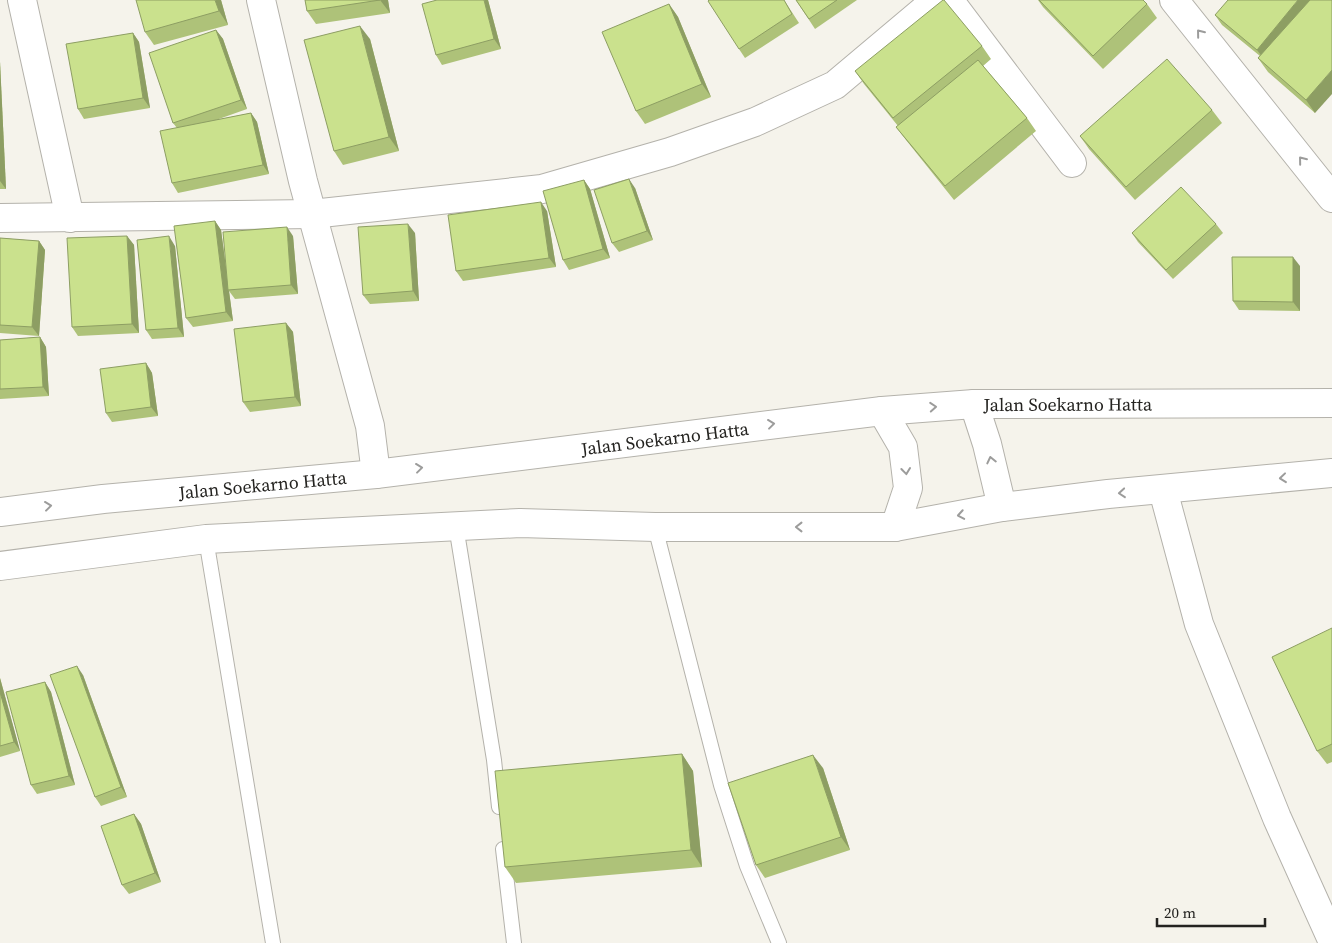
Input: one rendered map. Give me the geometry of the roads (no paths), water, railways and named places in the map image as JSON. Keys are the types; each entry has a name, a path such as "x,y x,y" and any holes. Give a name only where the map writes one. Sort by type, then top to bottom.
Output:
{"main road":[{"path":"22,0 70,218"},
{"path":"261,0 303,181 370,426 376,474"},
{"path":"0,218 312,214 542,189 670,152 755,122 834,85 936,0"},
{"path":"950,0 1072,162"},
{"path":"1174,0 1332,198"},
{"name":"Jalan Soekarno Hatta","path":"0,512 103,498 376,474 882,411 974,404 1332,403"},
{"path":"974,404 987,444 1002,508"},
{"path":"882,411 903,447 908,488 895,527"},
{"path":"0,566 206,539 520,523 654,527 895,527 1002,508 1108,494 1332,473"},
{"path":"1163,490 1199,624 1277,818 1332,940"}],"lane":[{"path":"456,526 494,760 500,818"},
{"path":"654,527 721,785 747,866 779,943"},
{"path":"206,539 274,943"},
{"path":"502,837 514,943"}]}
